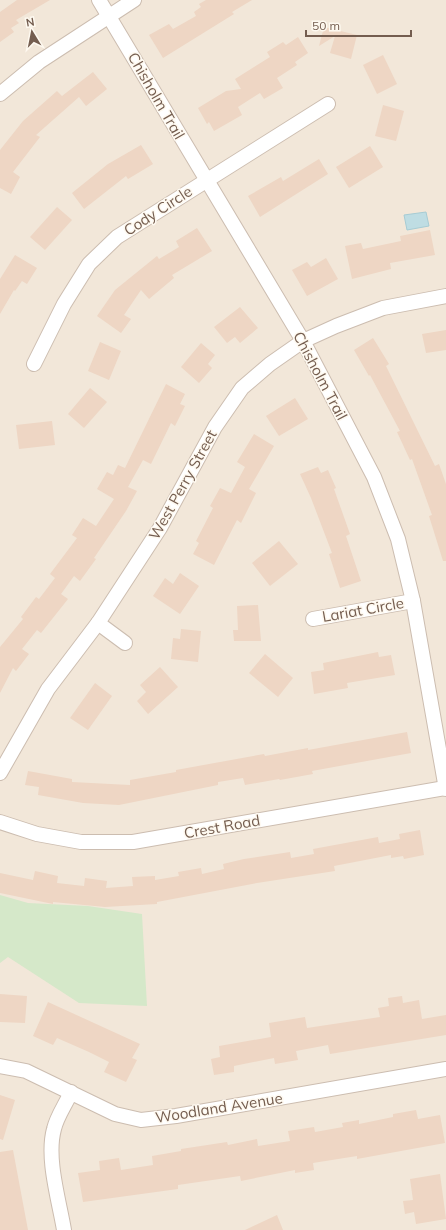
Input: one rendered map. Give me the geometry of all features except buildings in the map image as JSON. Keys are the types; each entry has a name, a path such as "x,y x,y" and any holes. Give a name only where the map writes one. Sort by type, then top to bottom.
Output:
{"street":[{"name":"Chisholm Trail","path":"99,0 303,342 374,477 398,539 413,601 446,788"},
{"path":"0,94 40,62 109,15 134,0"},
{"name":"Cody Circle","path":"34,364 64,304 89,264 117,237 205,180 328,104"},
{"name":"West Perry Street","path":"0,773 48,688 98,624 160,528 215,426 242,388 270,364 303,342 336,326 382,308 446,296"},
{"name":"Lariat Circle","path":"312,619 413,601"},
{"path":"98,624 124,643"},
{"name":"Crest Road","path":"0,822 38,834 81,842 132,842 446,788"},
{"name":"Woodland Avenue","path":"0,1066 26,1071 115,1114 141,1120 176,1116 446,1069"},
{"path":"64,1230 54,1174 51,1146 54,1128 71,1092"}],"shaded area":[{"path":"0,0 446,0 446,1230 0,1230"}],"green space":[{"path":"0,895 28,903 88,906 142,914 147,1006 79,1003 8,957 0,963"}],"water":[{"path":"426,212 429,226 407,230 404,215"}]}
